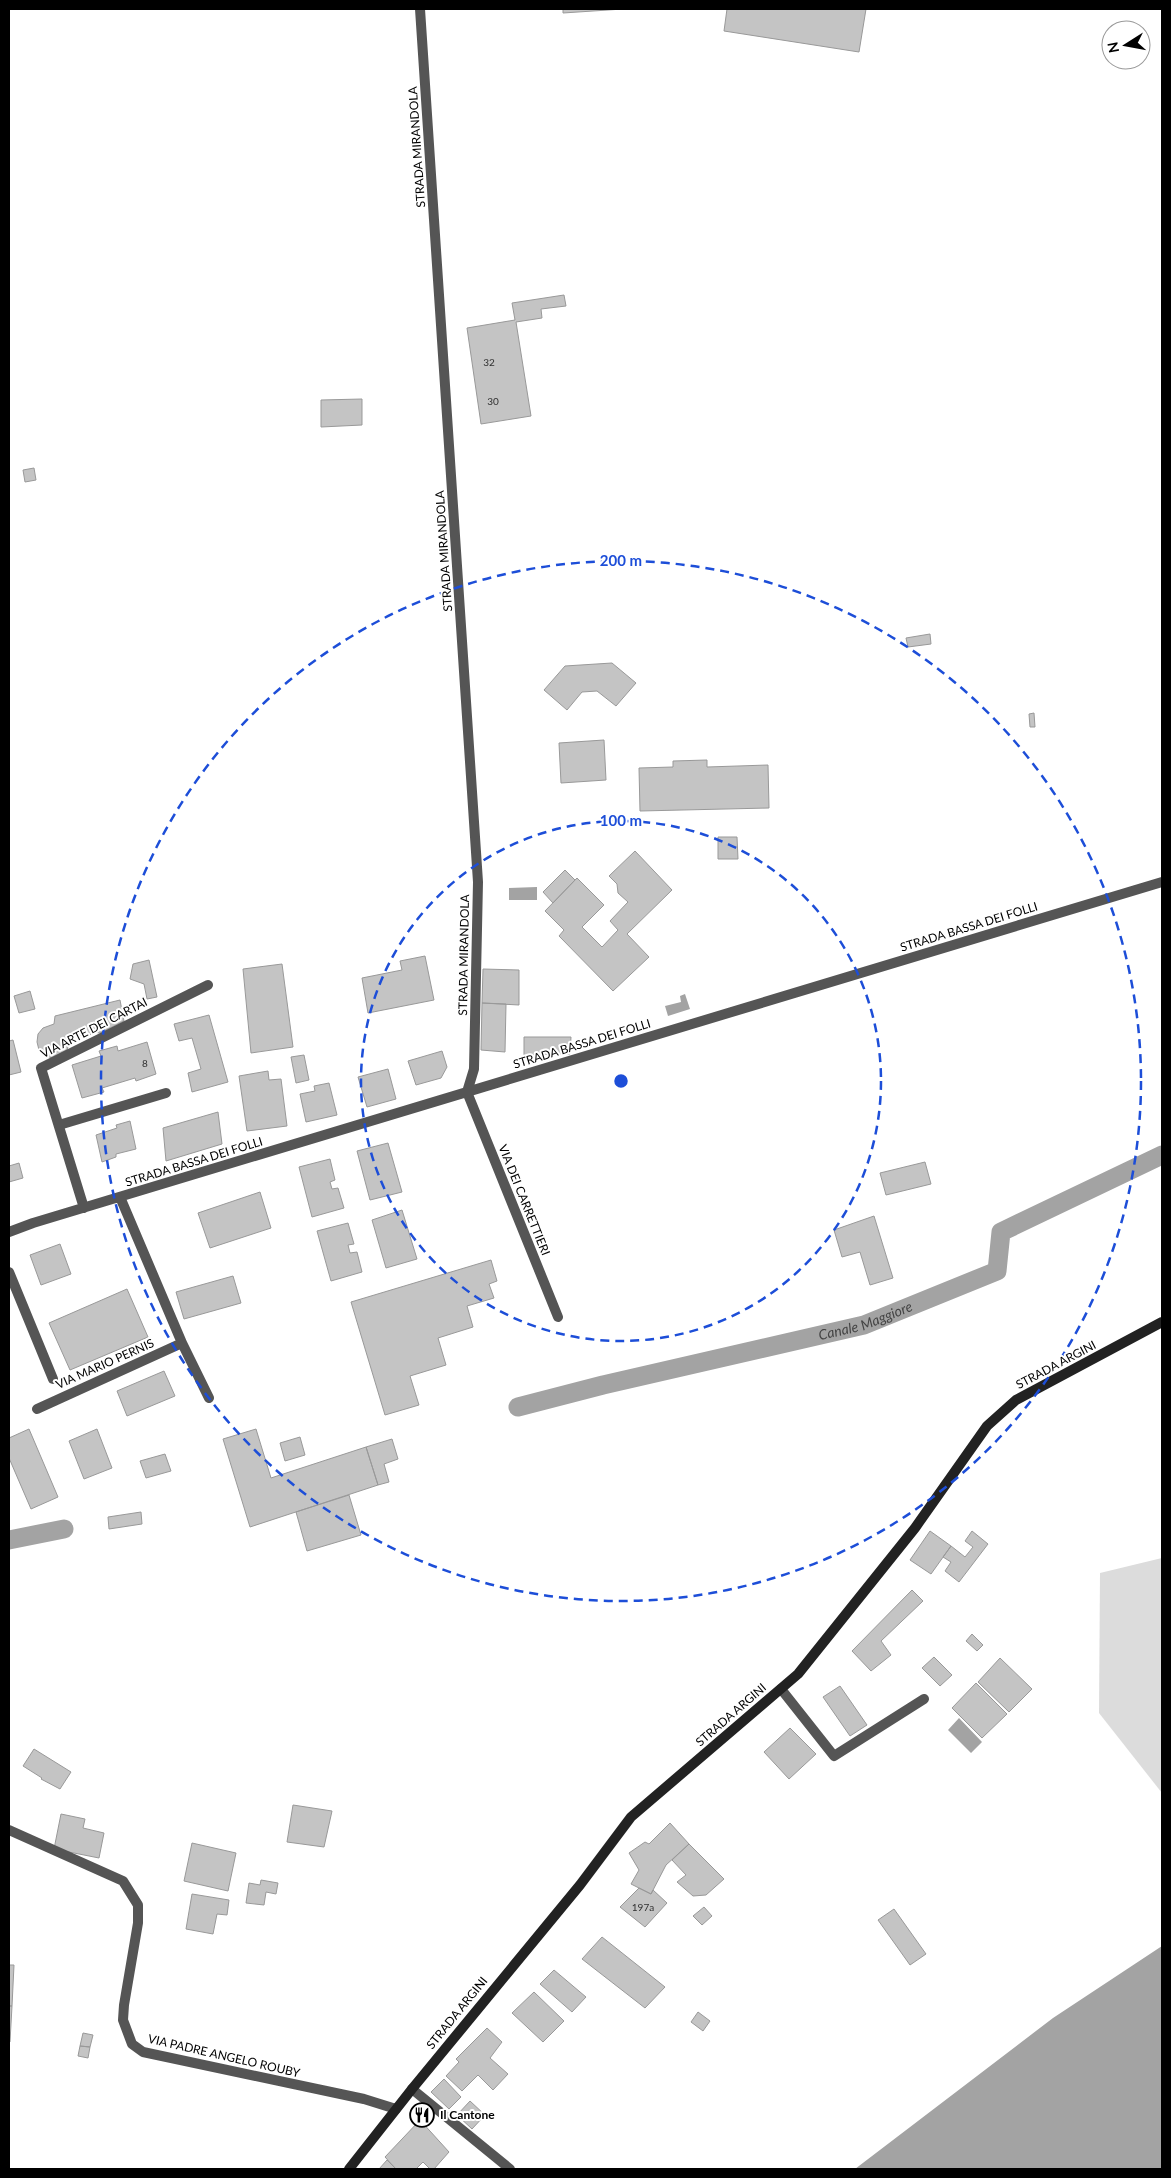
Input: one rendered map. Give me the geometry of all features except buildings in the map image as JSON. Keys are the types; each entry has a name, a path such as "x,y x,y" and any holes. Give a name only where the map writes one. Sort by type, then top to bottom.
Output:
{"main road":[{"name":"STRADA ARGINI","path":"349,2169 412,2089 580,1885 631,1817 798,1674 915,1528 987,1426 1016,1400 1162,1322"}],"street":[{"name":"STRADA MIRANDOLA","path":"420,9 478,882 474,1069 467,1092"},
{"name":"STRADA BASSA DEI FOLLI","path":"9,1232 1162,882"},
{"name":"VIA ARTE DEI CARTAI","path":"84,1208 41,1068 208,985"},
{"path":"59,1125 166,1092"},
{"name":"VIA DEI CARRETTIERI","path":"467,1092 558,1318"},
{"path":"120,1197 182,1343 209,1398"},
{"path":"9,1272 53,1379"},
{"name":"VIA MARIO PERNIS","path":"37,1408 182,1343"},
{"path":"781,1689 834,1756 924,1699"},
{"name":"VIA PADRE ANGELO ROUBY","path":"9,1830 123,1882 138,1905 138,1923 124,2005 124,2025 132,2044 144,2052 364,2099 396,2109"},
{"path":"412,2089 510,2169"}],"shaded area":[{"path":"537,887 537,900 509,900 509,888"},
{"path":"685,994 690,1009 668,1016 665,1006 681,1002 680,996"},
{"path":"1162,1558 1162,1793 1099,1713 1100,1573"},
{"path":"959,1718 982,1742 971,1753 948,1730"},
{"path":"1162,1946 1162,2169 855,2169 1053,2018"}],"waterway":[{"name":"Canale Maggiore","path":"518,1407 603,1385 864,1325 997,1271 1001,1232 1162,1155"},
{"path":"9,1540 64,1529"}],"place":[{"name":"Il Cantone","path":"422,2115"}]}
